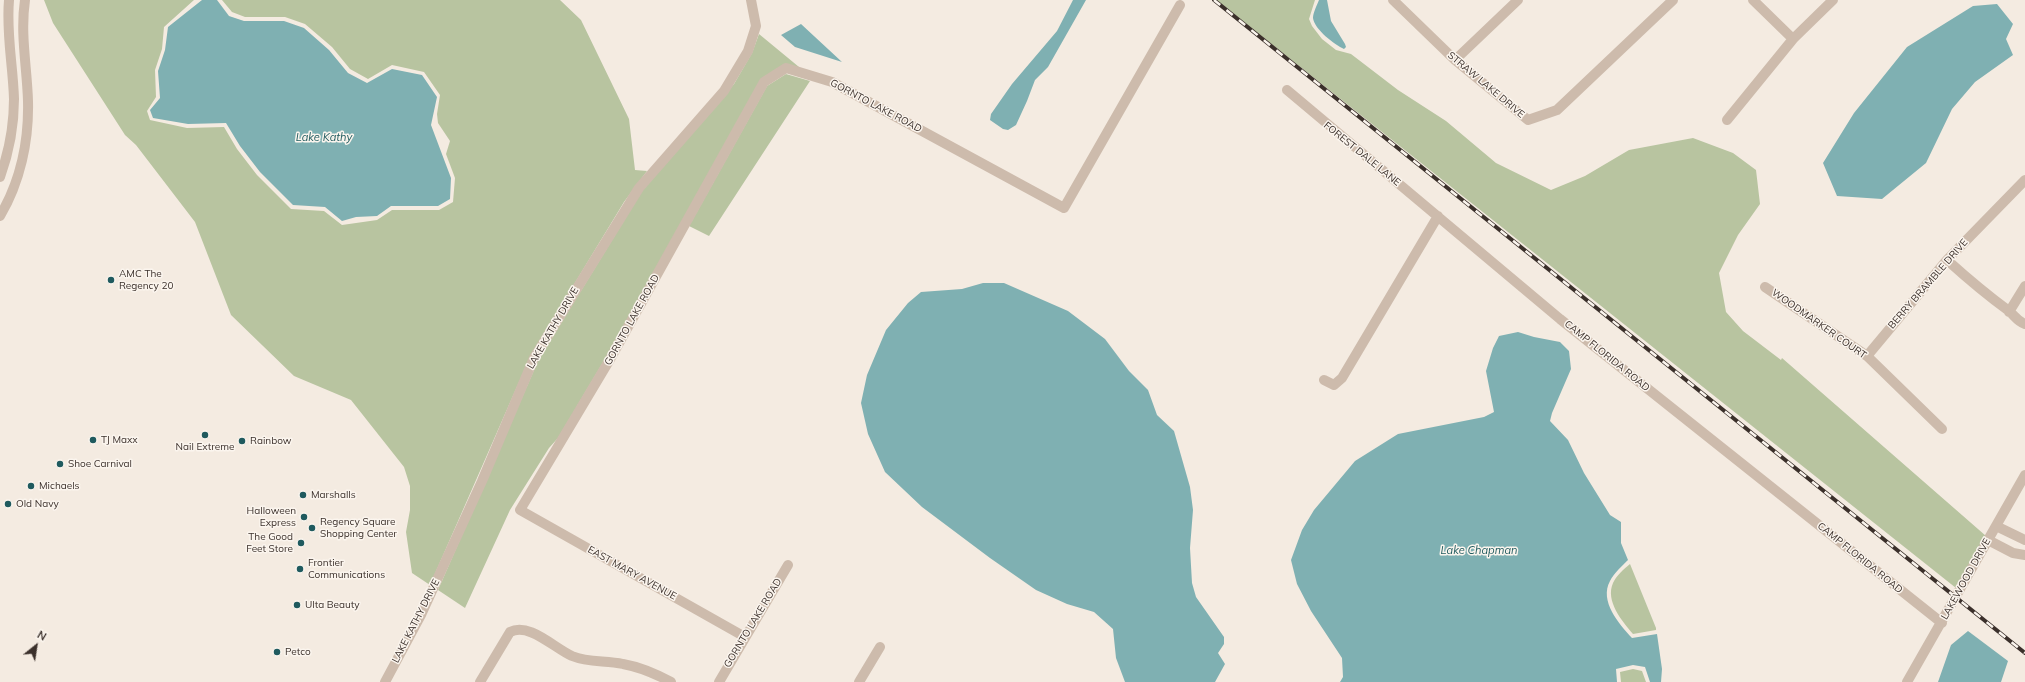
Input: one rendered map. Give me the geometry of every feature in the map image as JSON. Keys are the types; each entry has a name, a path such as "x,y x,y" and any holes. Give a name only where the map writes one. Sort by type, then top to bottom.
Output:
{"street":[{"path":"0,177 6,159 12,127 14,99 8,41 9,0"},
{"path":"0,216 7,205 20,166 27,131 28,100 23,41 25,0"},
{"name":"LAKE KATHY DRIVE","path":"385,682 424,608 482,481 522,384 538,352 639,188 724,91 748,51 756,26 751,0"},
{"name":"STRAW LAKE DRIVE","path":"1393,0 1455,60 1528,120 1557,110 1673,0"},
{"path":"1455,60 1518,0"},
{"path":"1753,0 1794,38"},
{"path":"1727,120 1794,38 1832,0"},
{"name":"GORNTO LAKE ROAD","path":"520,510 609,361 764,82 786,68 832,82 1064,208 1180,5"},
{"name":"FOREST DALE LANE","path":"1287,90 1302,105 1438,216"},
{"path":"12,127 27,131"},
{"name":"BERRY BRAMBLE DRIVE","path":"1867,356 1947,260 2025,180"},
{"path":"1324,380 1334,385 1342,378 1438,216"},
{"name":"CAMP FLORIDA ROAD","path":"1438,216 1560,319 1942,623"},
{"path":"1947,260 1971,283 2009,312 2017,321 2025,324"},
{"path":"2009,312 2025,286"},
{"name":"WOODMARKER COURT","path":"1765,287 1867,356 1942,429"},
{"name":"LAKEWOOD DRIVE","path":"1906,682 1942,623 2025,475"},
{"name":"EAST MARY AVENUE","path":"520,510 745,637"},
{"path":"1996,526 2025,540"},
{"path":"1988,540 2013,554 2025,555"},
{"name":"GORNTO LAKE ROAD","path":"719,682 788,565"},
{"path":"480,682 510,632 515,629 526,629 571,655 584,660 623,664 653,678 672,682"},
{"path":"859,682 880,647"}],"green space":[{"path":"44,0 194,0 164,27 162,49 155,70 156,97 147,111 150,120 187,128 224,127 237,149 257,175 291,209 324,211 342,225 377,220 392,210 439,210 453,202 455,178 446,154 450,141 438,123 437,114 440,95 424,72 392,65 368,79 350,69 332,47 305,24 285,17 245,17 232,12 222,0 560,0 581,20 629,119 635,170 647,171 624,202 530,357 430,585 412,573 406,532 410,510 410,486 404,467 351,400 294,376 231,315 195,222 136,145 125,135 53,23"},
{"path":"1216,0 1315,0 1309,19 1312,26 1322,39 1336,50 1351,54 1398,90 1446,121 1496,163 1551,190 1585,176 1629,150 1693,138 1733,153 1756,170 1760,204 1738,235 1719,273 1726,312 1743,331 1781,360 1782,358 1986,536 1956,588"},
{"path":"759,34 799,67 762,78 605,359 558,438 549,448 510,510 465,608 438,590 538,361 642,191 734,84 752,53"},
{"path":"786,74 810,81 709,236 689,226 767,86"},
{"path":"1630,564 1656,630 1633,634 1620,617 1613,604 1611,590 1614,580"},
{"path":"1633,669 1642,671 1646,682 1621,682 1620,672"}],"water":[{"name":"Lake Kathy","path":"202,0 217,0 229,16 244,21 284,21 304,28 329,50 348,73 367,83 392,69 422,75 437,97 431,125 451,178 450,199 438,206 391,206 377,216 356,217 342,221 325,207 293,205 260,172 240,146 226,123 188,124 153,118 150,110 160,98 158,71 165,50 168,27"},
{"path":"1073,0 1086,0 1048,67 1035,80 1016,125 1008,130 1003,129 990,120 991,114 1012,84 1057,31"},
{"path":"1319,0 1327,0 1331,21 1345,44 1346,47 1344,49 1321,32 1314,22 1313,16"},
{"path":"1997,4 2013,24 2006,39 2013,55 1975,82 1952,109 1926,163 1882,199 1837,196 1823,163 1854,113 1907,47 1973,6"},
{"path":"801,24 842,62 795,47 781,35"},
{"path":"983,283 1004,283 1068,311 1105,339 1129,371 1148,390 1157,415 1174,431 1190,487 1193,510 1190,548 1192,583 1196,597 1224,637 1224,644 1218,653 1225,664 1215,682 1125,682 1116,658 1113,629 1094,612 1067,604 1036,590 990,558 922,507 885,472 868,434 861,403 867,375 886,330 908,303 921,292 962,289"},
{"name":"Lake Chapman","path":"1518,332 1560,342 1569,351 1571,369 1550,421 1568,440 1584,473 1610,515 1621,522 1621,543 1628,560 1616,572 1610,581 1607,589 1609,604 1616,619 1632,638 1657,634 1662,669 1661,682 1650,682 1645,667 1633,665 1616,669 1617,682 1340,682 1343,677 1342,658 1311,611 1297,584 1291,560 1302,530 1314,510 1355,461 1398,434 1484,417 1494,412 1486,371 1493,348 1499,336"},
{"path":"1968,631 2008,661 2001,682 1938,682 1951,645"}],"railway":[{"path":"1214,0 2025,653"}],"place":[{"name":"AMC The Regency 20","path":"111,280"},
{"name":"Nail Extreme","path":"205,435"},
{"name":"TJ Maxx","path":"93,440"},
{"name":"Rainbow","path":"242,441"},
{"name":"Shoe Carnival","path":"60,464"},
{"name":"Michaels","path":"31,486"},
{"name":"Marshalls","path":"303,495"},
{"name":"Old Navy","path":"8,504"},
{"name":"Halloween Express","path":"304,517"},
{"name":"Regency Square Shopping Center","path":"312,528"},
{"name":"The Good Feet Store","path":"301,543"},
{"name":"Frontier Communications","path":"300,569"},
{"name":"Ulta Beauty","path":"297,605"},
{"name":"Petco","path":"277,652"}]}
